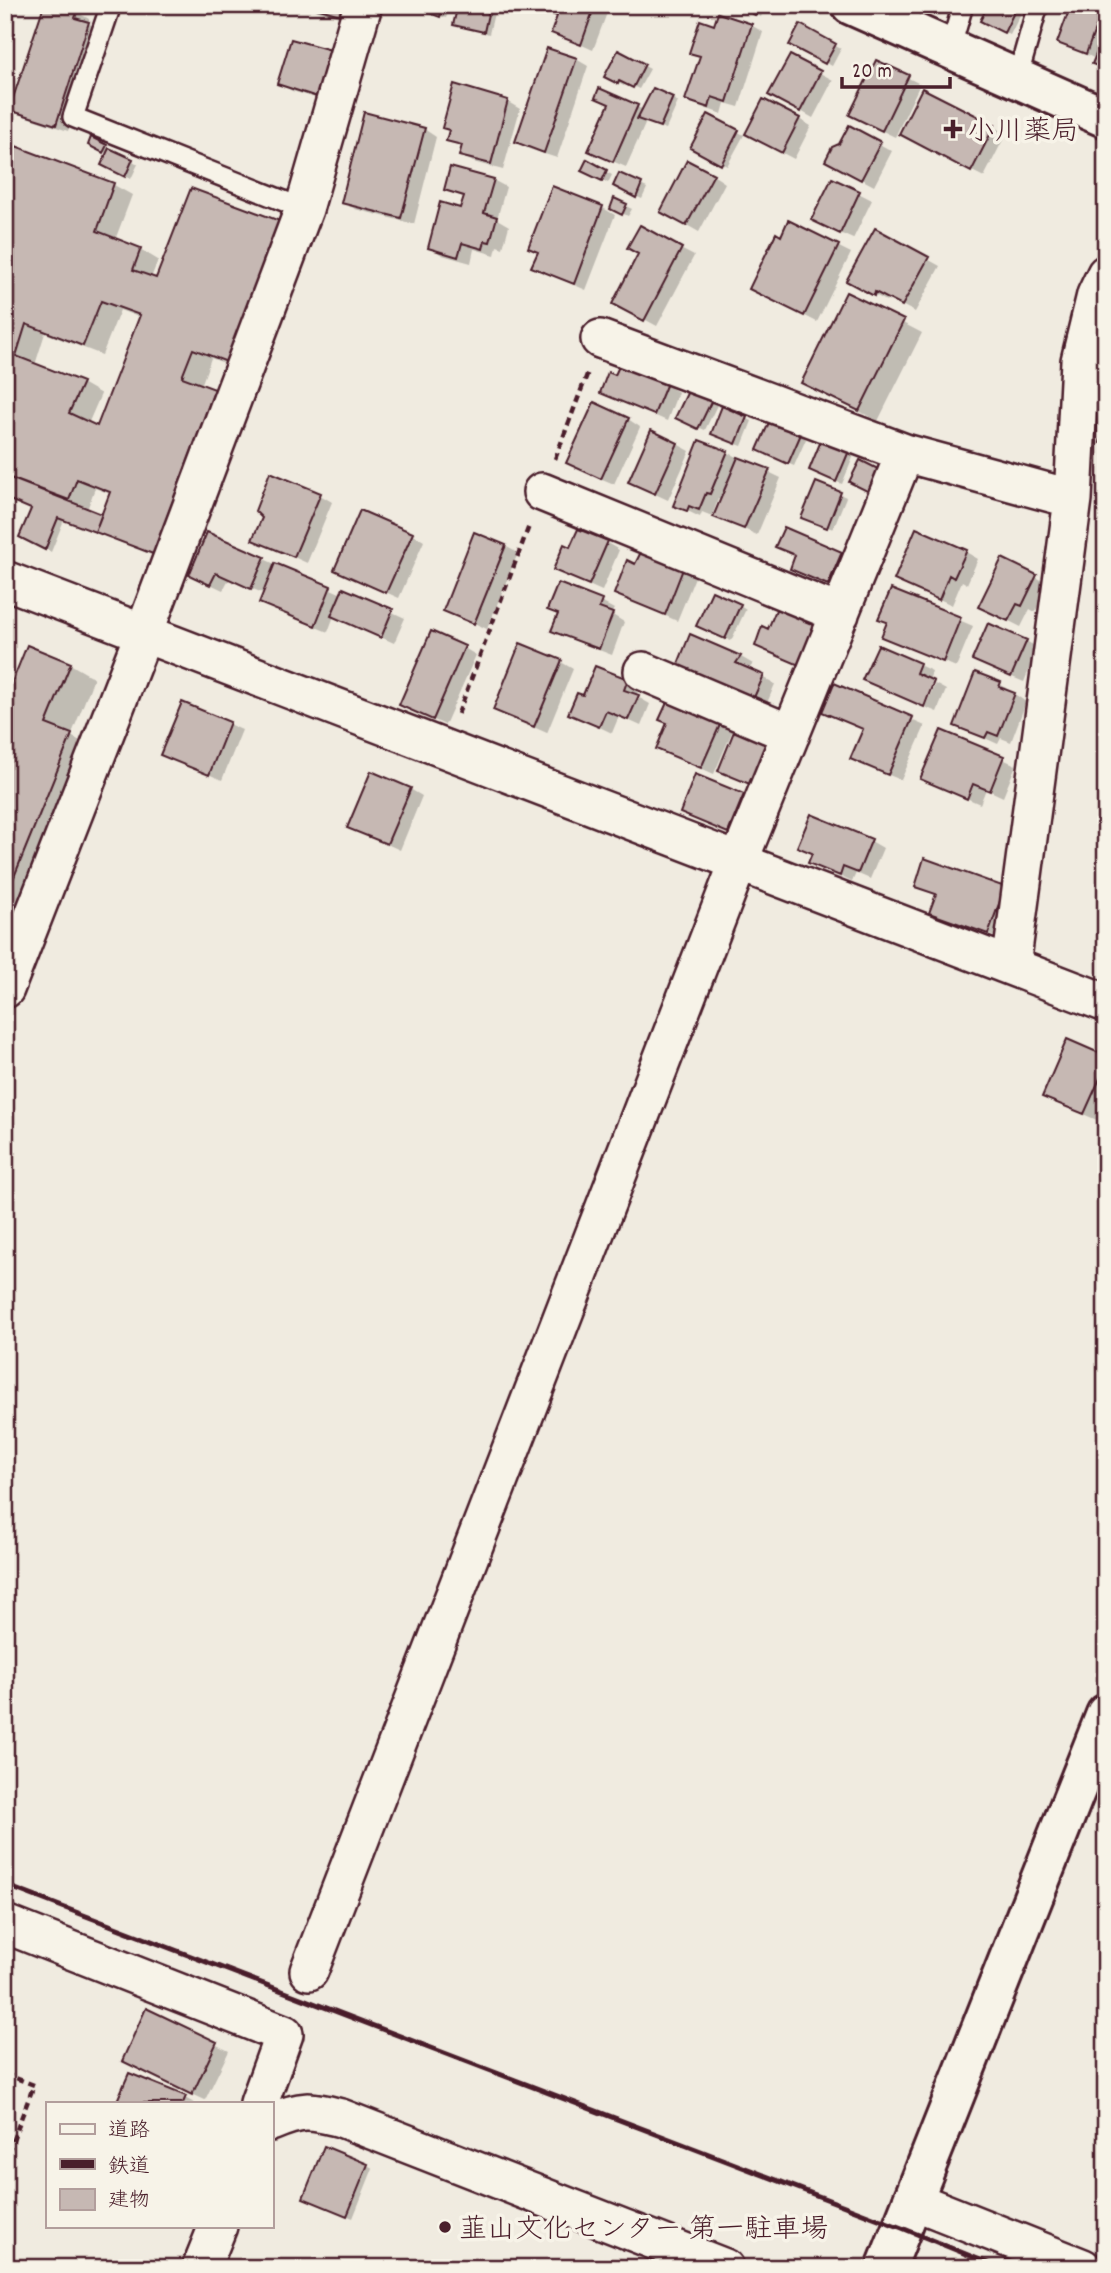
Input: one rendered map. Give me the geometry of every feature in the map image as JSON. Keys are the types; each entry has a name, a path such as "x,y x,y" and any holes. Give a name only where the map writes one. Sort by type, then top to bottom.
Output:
{"main road":[{"path":"851,5 1106,118"},
{"path":"886,2268 1106,1714"}],"street":[{"path":"5,989 304,209 363,5"},
{"path":"1011,967 1073,499 1080,361 1096,295 1106,274"},
{"path":"600,339 905,453 1073,499"},
{"path":"309,1971 739,861 905,453"},
{"path":"542,492 839,614"},
{"path":"5,580 1106,1003"},
{"path":"643,671 790,734"},
{"path":"5,1924 284,2034 259,2102"},
{"path":"273,2121 292,2113 312,2111 341,2118 725,2268"},
{"path":"912,2200 1083,2268"},
{"path":"201,2268 217,2228"}],"lane":[{"path":"111,5 73,117 304,209"},
{"path":"950,49 963,5"},
{"path":"1017,79 1038,5"}],"path":[{"path":"446,748 600,339"},
{"path":"5,2074 34,2085 5,2160"}],"building":[{"path":"44,5 63,5 78,10 75,18 89,22 56,125 9,110"},
{"path":"306,5 343,5 340,15"},
{"path":"444,5 440,17 413,7"},
{"path":"458,5 490,5 484,32 453,25"},
{"path":"548,5 595,5 581,45 551,33 557,16 545,11"},
{"path":"735,5 754,5 759,8 755,15"},
{"path":"988,5 1010,5 1016,8 1004,33 980,21"},
{"path":"1071,5 1104,5 1086,54 1057,43"},
{"path":"718,13 752,24 727,102 712,97 709,108 685,100 700,56 689,53 700,20 714,25"},
{"path":"800,24 836,44 825,64 789,45"},
{"path":"1106,31 1106,69 1092,64"},
{"path":"291,39 331,50 317,97 277,84"},
{"path":"547,48 577,58 544,153 515,142"},
{"path":"618,50 645,64 633,88 604,77"},
{"path":"790,55 821,71 800,112 768,95"},
{"path":"876,60 909,75 882,131 849,115"},
{"path":"454,84 508,100 491,164 459,156 462,145 446,141 449,130 442,128"},
{"path":"599,88 638,105 613,162 588,151 609,104 595,98"},
{"path":"653,88 673,97 660,127 637,119"},
{"path":"922,88 995,125 971,172 899,134"},
{"path":"763,99 800,118 782,153 745,134"},
{"path":"364,112 425,128 401,218 341,203"},
{"path":"708,114 739,130 721,165 690,148"},
{"path":"849,125 881,142 861,180 825,161 832,147 839,144"},
{"path":"91,137 107,145 103,153 88,145"},
{"path":"5,142 114,183 97,231 141,248 133,270 156,278 191,188 280,221 227,362 193,349 182,377 215,389 153,554 95,532 110,492 77,479 69,500 5,476","holes":["101,301 140,315 97,426 69,413 83,382 16,356 26,324 83,346"]},
{"path":"109,148 133,159 125,177 101,165"},
{"path":"587,159 607,170 602,181 581,171"},
{"path":"687,160 714,174 686,226 660,212"},
{"path":"450,167 494,179 484,213 497,217 490,242 485,241 483,249 462,243 458,257 428,248 440,202 460,208 464,196 444,190"},
{"path":"619,173 642,183 636,198 613,186"},
{"path":"832,178 860,191 840,234 811,220"},
{"path":"552,186 603,206 574,284 531,267 538,252 528,248"},
{"path":"614,198 627,204 622,215 610,209"},
{"path":"788,220 839,245 804,316 749,289 776,233 781,236"},
{"path":"640,225 682,248 644,321 612,304 638,254 627,248"},
{"path":"875,228 929,257 902,306 875,292 874,296 846,281"},
{"path":"846,292 904,320 859,411 801,383"},
{"path":"620,364 667,383 654,415 600,393 608,372 615,375"},
{"path":"689,389 712,400 698,429 675,418"},
{"path":"594,402 629,418 601,479 566,463"},
{"path":"722,406 747,417 736,444 711,434"},
{"path":"1106,410 1106,444 1100,443"},
{"path":"770,420 801,434 788,464 757,450"},
{"path":"651,430 678,443 655,494 628,482"},
{"path":"822,438 849,451 836,482 809,470"},
{"path":"699,440 728,451 710,494 706,493 699,510 689,506 687,511 673,506"},
{"path":"738,457 770,469 744,529 713,517"},
{"path":"860,460 880,470 869,492 849,482"},
{"path":"270,472 321,493 294,557 252,540 262,518 255,511"},
{"path":"5,476 102,514 95,532 58,518 45,550 19,537 31,509 5,498"},
{"path":"816,482 841,492 827,528 801,518"},
{"path":"360,510 413,533 386,593 334,570"},
{"path":"784,527 842,552 828,585 790,569 795,555 775,547"},
{"path":"916,528 967,550 954,578 949,575 939,600 894,580"},
{"path":"578,529 608,541 589,585 553,570 564,544 570,547"},
{"path":"207,532 265,557 251,589 216,573 210,585 189,575"},
{"path":"474,532 506,545 474,624 443,611"},
{"path":"641,552 683,569 665,615 614,594 627,560 635,564"},
{"path":"1002,558 1037,575 1022,606 1017,604 1008,621 978,607"},
{"path":"275,563 331,586 315,626 259,603"},
{"path":"558,583 602,600 599,608 613,613 599,649 551,631 558,614 547,610"},
{"path":"343,588 393,609 381,638 331,616"},
{"path":"891,589 961,617 943,662 881,637 887,622 878,619"},
{"path":"712,591 741,604 725,639 696,626"},
{"path":"778,605 816,621 799,665 755,646 762,626 768,629"},
{"path":"988,623 1027,640 1011,677 972,660"},
{"path":"431,631 465,646 433,720 399,705"},
{"path":"690,634 741,656 736,663 764,675 752,702 676,669"},
{"path":"520,643 562,660 534,727 493,710"},
{"path":"27,645 71,663 46,724 72,734 5,899 5,700"},
{"path":"878,645 920,663 916,673 934,681 924,707 862,680"},
{"path":"595,666 628,679 624,690 639,695 628,720 606,711 599,727 568,714 577,693 583,695"},
{"path":"975,672 1001,682 999,687 1015,693 998,736 988,732 985,738 954,726"},
{"path":"834,683 913,717 888,775 850,759 863,729 822,712"},
{"path":"670,696 723,718 701,768 656,749 667,723 659,720"},
{"path":"182,702 230,722 209,775 160,755"},
{"path":"737,724 771,738 752,785 718,771"},
{"path":"941,730 1004,756 990,791 973,784 967,799 920,779"},
{"path":"371,771 411,788 387,844 347,828"},
{"path":"695,774 744,794 728,833 680,813"},
{"path":"811,814 872,839 858,873 843,867 840,876 808,863 812,853 797,847"},
{"path":"924,858 1005,887 988,934 929,913 936,894 915,887"},
{"path":"1067,1039 1106,1056 1106,1065 1084,1114 1042,1097"},
{"path":"146,2008 217,2042 192,2095 122,2061"},
{"path":"129,2073 186,2096 183,2102 116,2102"},
{"path":"324,2146 368,2164 347,2216 303,2198"}],"railway":[{"path":"5,1885 902,2228 1000,2268"}],"place":[{"name":"小川薬局","path":"953,129"},
{"name":"韮山文化センター 第一駐車場","path":"445,2227"}]}
